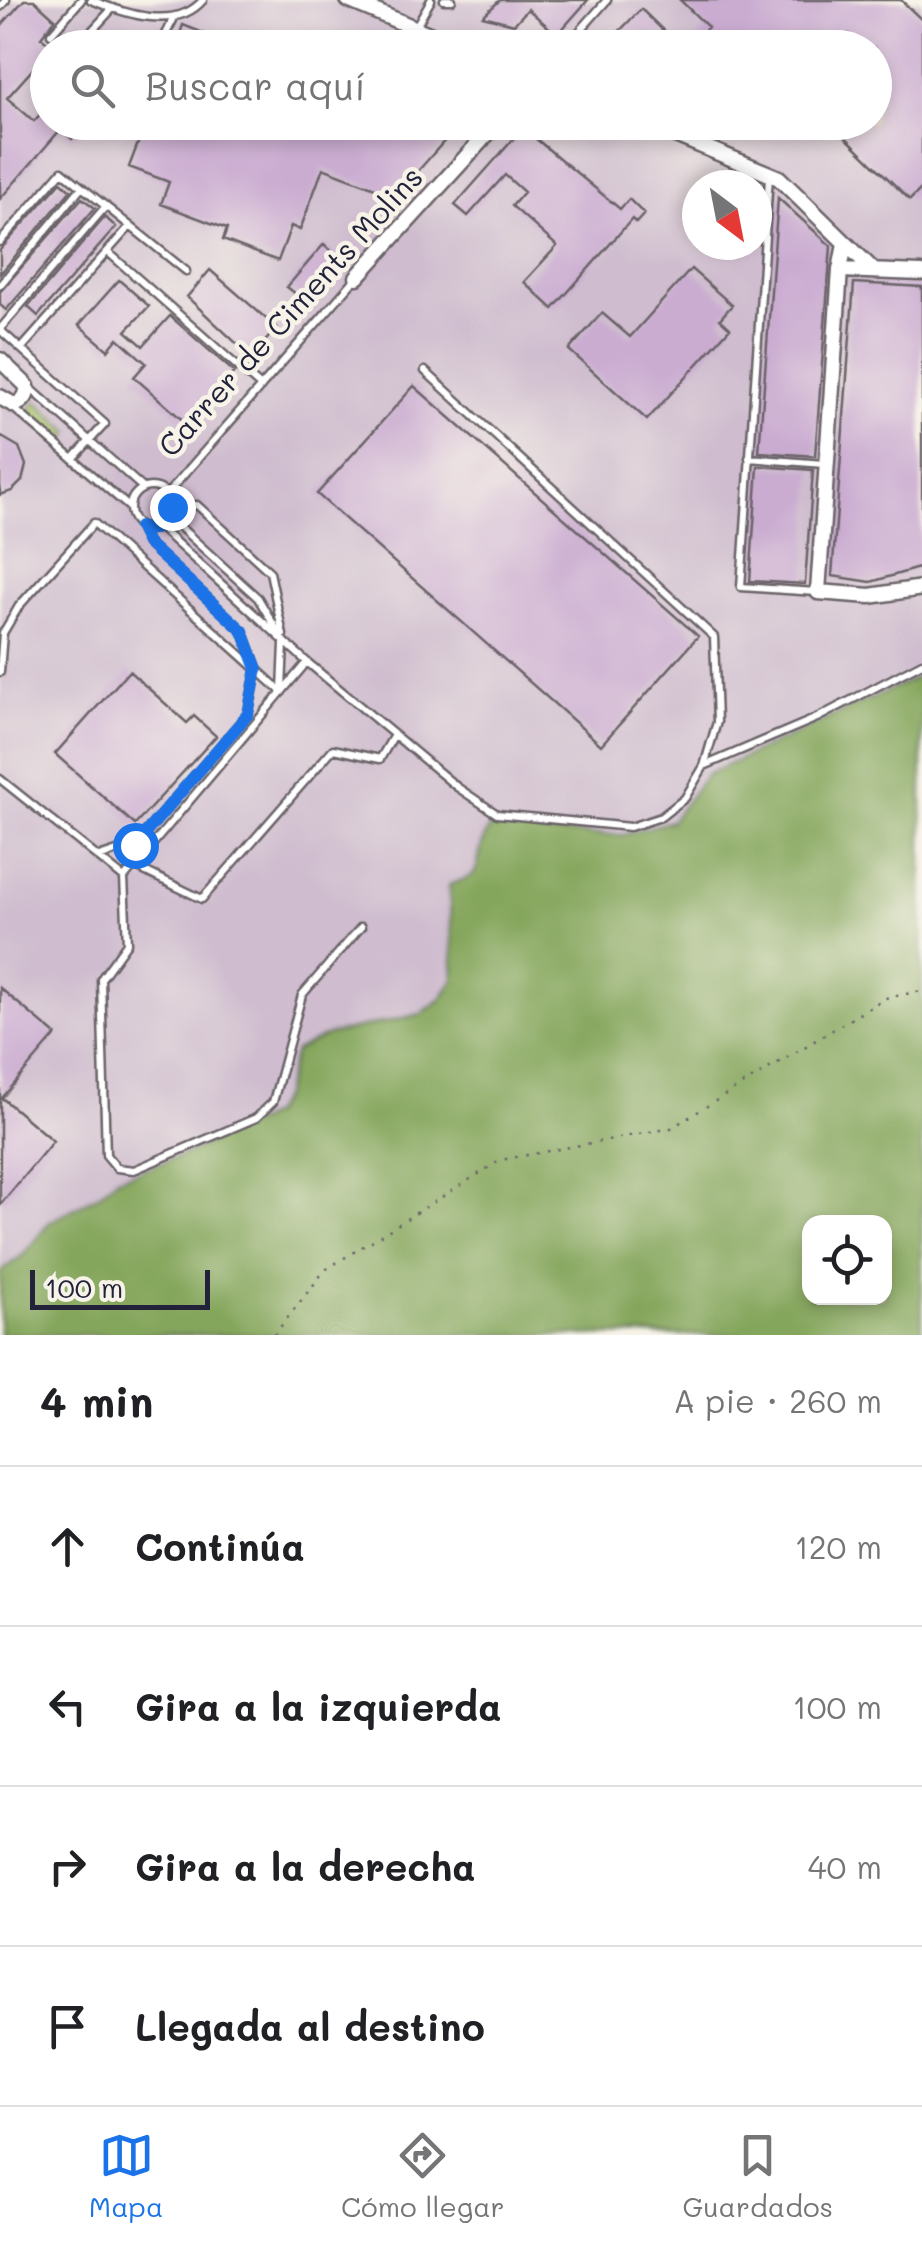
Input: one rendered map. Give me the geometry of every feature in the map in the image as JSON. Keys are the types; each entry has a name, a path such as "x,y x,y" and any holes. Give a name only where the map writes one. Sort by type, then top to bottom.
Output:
{"street":[{"path":"348,0 420,30"},
{"name":"Carrer de Ciments Molins","path":"357,277 482,140"},
{"path":"688,140 760,170"},
{"path":"772,175 874,271"},
{"path":"844,244 818,592 870,596 922,588"},
{"path":"840,270 922,273"},
{"path":"4,366 27,386 23,400 5,401"}],"lane":[{"path":"0,7 6,0"},
{"path":"55,30 81,0"},
{"path":"91,0 153,18 175,16 202,0"},
{"path":"415,28 431,0"},
{"path":"444,0 452,0"},
{"path":"581,30 607,0"},
{"path":"93,30 113,8"},
{"path":"168,30 175,16"},
{"path":"0,242 62,171 186,271"},
{"path":"0,285 82,187"},
{"path":"73,458 105,424 0,330 106,206"},
{"path":"21,349 130,226"},
{"path":"108,252 261,387"},
{"path":"764,260 741,587 818,592"},
{"name":"Carrer de Ciments Molins","path":"167,494 357,277"},
{"path":"160,528 307,662 497,814 630,827 661,816 684,798 704,766 717,722 714,638 425,371"},
{"path":"27,386 143,488"},
{"path":"5,401 129,507 133,522 139,527 160,528 170,518 172,507 167,494 154,487 134,494 129,507"},
{"path":"749,458 826,464"},
{"path":"172,507 197,505 270,572 284,641 282,692"},
{"path":"170,518 258,598 284,641"},
{"path":"0,672 4,633 19,606 94,523 282,692"},
{"path":"99,857 135,845 248,714 257,669 243,631 147,543 139,527"},
{"path":"307,662 124,878 126,943 101,979 106,1155 118,1168 134,1170 256,1118 273,1102 302,995 361,927"},
{"path":"704,766 817,718 922,662"},
{"path":"134,866 202,898 333,749 380,758 394,734"},
{"path":"0,779 124,878"}],"path":[{"path":"274,1335 325,1270 501,1160 671,1128 885,998 922,991"}],"shaded area":[{"path":"0,0 922,0 922,675 687,804 671,821 623,835 543,833 491,823 481,848 480,866 472,876 449,885 454,981 441,999 421,1014 328,1035 295,1051 283,1096 271,1115 181,1156 117,1178 98,1195 50,1222 23,1255 0,1272"}],"green space":[{"path":"36,401 70,432 63,443 26,413"},
{"path":"922,675 922,1335 0,1335 0,1272 23,1255 50,1222 98,1195 117,1178 181,1156 271,1115 283,1096 295,1051 328,1035 421,1014 441,999 454,980 449,885 474,874 491,823 543,833 623,835 671,821 706,775"}],"building":[{"path":"24,0 34,0 55,19 46,30 30,30 30,72 7,98 30,118 30,140 51,140 0,199 0,27"},
{"path":"500,0 588,0 561,30 551,30 528,9 514,24 483,16"},
{"path":"680,0 901,0 922,20 922,188 910,200 848,140 892,140 892,30 705,30 708,27"},
{"path":"641,9 663,30 621,30"},
{"path":"139,140 445,140 396,196 323,168 300,230 291,226 278,261 223,240 227,229 161,204 169,182 129,167"},
{"path":"512,140 537,140 620,209 629,199 644,214 636,223 632,219 553,309 524,282 557,246 512,206 524,192 505,175 468,216 455,205"},
{"path":"61,182 71,190 0,274 0,250"},
{"path":"82,198 95,208 6,310 0,305 0,292"},
{"path":"778,198 831,246 815,456 759,452"},
{"path":"105,217 116,227 38,316 28,307"},
{"path":"324,244 345,264 309,304 287,287"},
{"path":"691,269 732,305 720,319 730,328 647,420 569,350 602,313 630,337"},
{"path":"210,270 277,328 251,357 187,297"},
{"path":"119,280 149,306 126,331 143,346 170,316 234,372 187,424 134,377 146,363 118,338 108,350 79,325"},
{"path":"854,283 922,287 922,567 871,582 832,576"},
{"path":"414,386 698,636 601,745 317,494"},
{"path":"0,436 19,447 26,465 22,481 12,491 0,495"},
{"path":"758,466 813,470 805,584 750,581"},
{"path":"129,671 187,723 194,716 216,736 135,825 55,754"},
{"path":"0,988 56,1035 2,1098 53,1141 0,1205"}],"route":[{"path":"135,845 248,714 257,669 243,631 147,543 139,527 160,528 170,518 172,507"}]}
